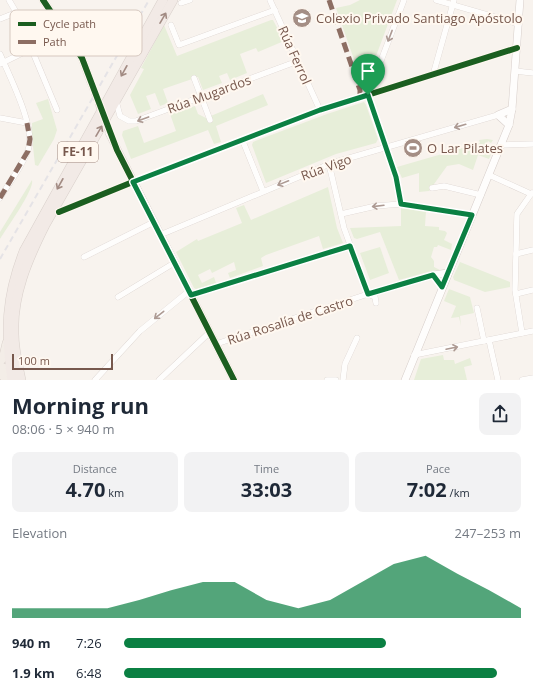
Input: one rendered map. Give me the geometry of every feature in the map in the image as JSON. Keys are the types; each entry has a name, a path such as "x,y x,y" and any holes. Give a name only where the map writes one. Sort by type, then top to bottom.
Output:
{"highway":[{"name":"FE-11","path":"142,38 163,0"},
{"name":"FE-11","path":"21,380 14,333 17,298 31,253 45,225 116,101 177,2"},
{"name":"FE-11","path":"10,377 7,324 11,291 24,250 132,56"},
{"path":"45,225 52,216 59,212"}],"main road":[{"path":"0,361 6,352 7,324"},
{"path":"0,367 10,377"},
{"path":"0,373 17,380"}],"street":[{"path":"9,0 14,10"},
{"path":"42,0 48,10"},
{"path":"177,2 190,0"},
{"name":"Rúa Ferrol","path":"270,0 320,110"},
{"path":"401,204 396,177 368,95 404,0"},
{"path":"436,0 453,2 519,24"},
{"path":"406,380 414,355 502,146 509,125 512,110 520,0"},
{"path":"433,75 453,2"},
{"path":"172,24 179,45 274,10"},
{"path":"0,19 10,15"},
{"path":"59,212 242,139 320,110 517,48"},
{"path":"0,54 2,63 27,123 30,139 28,151 0,198"},
{"path":"2,63 18,56"},
{"path":"34,56 57,110"},
{"path":"80,56 91,83"},
{"name":"Rúa Mugardos","path":"116,101 120,116 129,121 136,121 298,62"},
{"path":"515,71 533,73"},
{"path":"194,78 210,120"},
{"path":"509,125 498,115 512,110"},
{"name":"Rúa Vigo","path":"160,235 329,164 498,115"},
{"path":"0,118 27,123"},
{"path":"110,133 133,182 234,380"},
{"path":"242,139 263,191"},
{"path":"502,146 533,144"},
{"path":"329,164 350,246 368,294 375,297 376,303"},
{"path":"489,175 532,193 517,214 515,292 522,333"},
{"path":"432,188 444,186 481,195"},
{"path":"341,214 376,206 401,204 472,215"},
{"path":"84,257 154,222"},
{"path":"95,380 140,332 190,293 350,246"},
{"path":"516,254 533,250"},
{"path":"118,298 174,262"},
{"path":"442,287 433,275 448,273"},
{"name":"Rúa Rosalía de Castro","path":"216,344 368,294 433,275"},
{"path":"515,292 533,290"},
{"path":"477,308 498,380"},
{"path":"414,355 533,331"},
{"path":"159,380 210,332"},
{"path":"343,380 345,364 358,338"},
{"path":"522,380 533,378"},
{"path":"327,380 336,380"}],"green space":[{"path":"360,0 397,0 364,88 336,8 350,5"},
{"path":"273,20 284,41 258,52 256,48 240,54 247,73 230,80 227,73 219,76 222,83 203,90 198,77 163,89 168,103 160,106 155,93 146,96 151,109 138,114 130,95 144,69 141,68 164,25 177,56"},
{"path":"263,94 268,105 216,126 221,142 214,144 208,130 131,159 122,135 123,131 138,126 144,143 176,131 170,114 195,106 198,114 206,118"},
{"path":"48,99 57,130 54,139 38,166 35,165 31,128 32,123 43,119 36,103"},
{"path":"364,102 378,139 376,143 336,154 266,183 252,145 253,142 327,114"},
{"path":"479,140 493,140 491,143 488,141 485,148 492,152 489,159 478,155 473,170 459,164 447,166 429,191 419,192 419,173 402,178 397,167 480,143"},
{"path":"32,180 32,185 25,200 0,239 0,232"},
{"path":"328,187 337,228 343,243 323,249 319,236 266,255 261,258 263,266 230,278 228,273 236,270 234,262 212,273 210,269 198,275 202,283 214,277 216,283 196,289 194,288 176,252 197,239 198,241 242,223 236,208 244,205 251,220"},
{"path":"401,208 426,211 425,226 439,227 439,230 447,233 444,240 452,244 451,250 438,245 437,247 434,247 431,257 434,261 434,267 440,270 399,280 380,232 357,239 354,238 350,228 401,226"},
{"path":"380,247 389,273 370,280 360,253"},
{"path":"460,262 510,282 510,287 485,292 454,280 453,277"},
{"path":"449,289 470,297 474,313 460,316 461,326 459,317 451,318 456,306 444,301"},
{"path":"443,355 444,360 454,360 455,364 470,358 472,365 464,367 467,380 414,380 421,359"}],"tunnel":[{"path":"91,83 109,133"}],"railway":[{"path":"142,12 149,0"},
{"path":"0,259 117,56"}],"marked path":[{"path":"329,0 360,90 360,97"},
{"path":"0,198 28,151 30,139 27,123"}],"cycle path":[{"path":"43,0 50,10"},
{"path":"59,212 145,177 320,110 517,48"},
{"path":"81,56 117,150 234,380"}],"place":[{"name":"Colexio Privado Santiago Apóstolo","path":"302,18"},
{"name":"O Lar Pilates","path":"413,148"}],"route":[{"path":"368,95 396,177 401,204 437,208 472,215 442,287 433,275 368,294 350,246 191,295 133,182 320,110 368,95"}]}
